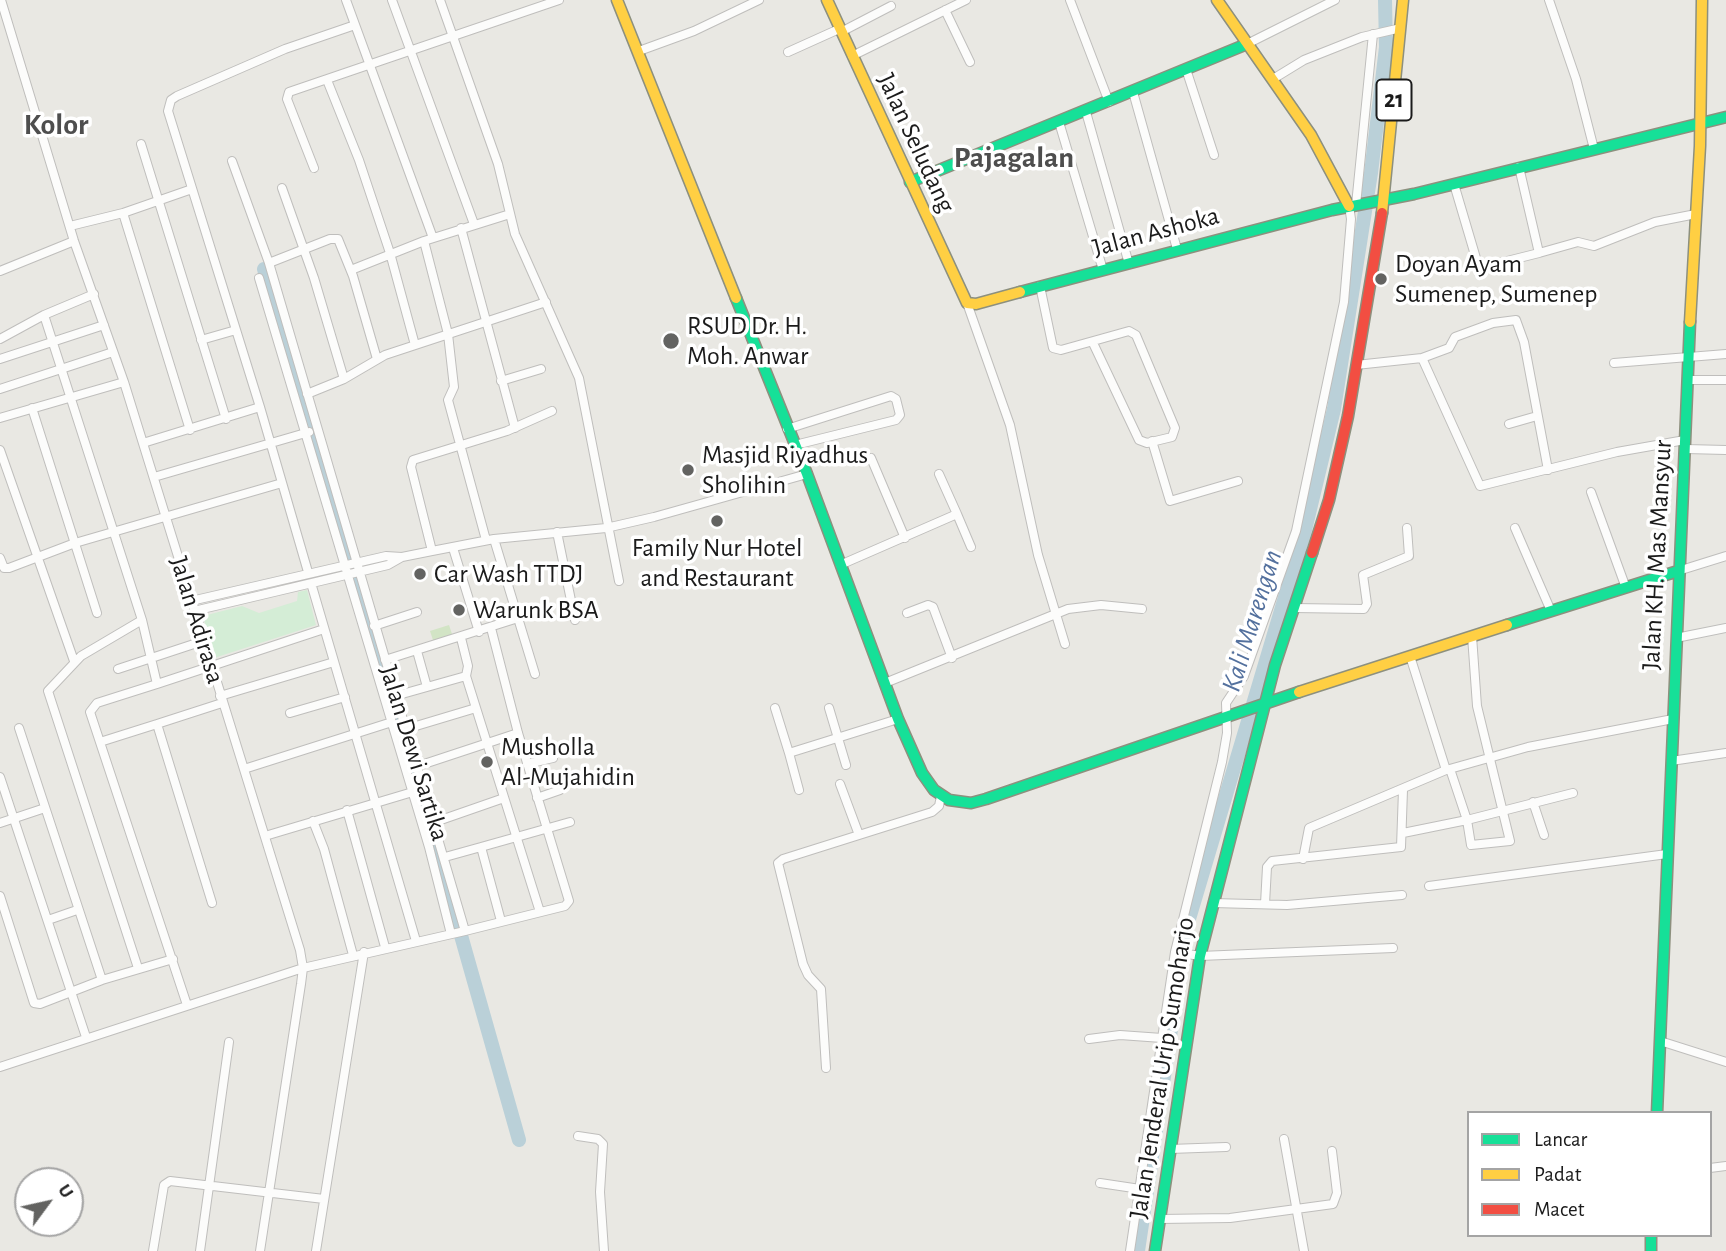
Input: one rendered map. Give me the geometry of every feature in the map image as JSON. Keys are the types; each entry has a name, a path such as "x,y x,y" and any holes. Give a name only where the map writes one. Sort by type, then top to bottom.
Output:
{"main road":[{"path":"617,0 807,474 898,719 922,773 941,796 958,803 986,799 1230,713 1678,571"},
{"name":"Jalan Seludang","path":"827,0 956,285 967,303"},
{"path":"1217,0 1311,135 1353,205"},
{"name":"21","path":"1379,200 1395,29 1403,0"},
{"name":"Jalan KH. Mas Mansyur","path":"1657,1111 1678,571 1700,124 1702,0"},
{"path":"910,182 1247,44"},
{"name":"Jalan Ashoka","path":"967,303 991,302 1177,249 1726,117"},
{"name":"Jalan Jenderal Urip Sumoharjo","path":"1155,1251 1170,1149 1186,954 1213,903 1260,704 1329,500 1356,365 1379,200"}],"street":[{"path":"346,0 428,240 448,334 454,387 447,397 490,540 535,674"},
{"path":"392,0 474,224"},
{"path":"440,0 498,164 515,234 579,378 606,528 619,581"},
{"path":"314,168 287,96 289,92 559,0"},
{"path":"639,51 694,31 759,0"},
{"path":"852,57 966,0"},
{"path":"1070,0 1109,102"},
{"path":"1247,44 1335,0"},
{"path":"1549,0 1576,79 1594,149"},
{"path":"788,52 891,6"},
{"name":"Jalan Adirasa","path":"2,7 74,241 154,477 303,968 260,1251"},
{"path":"945,10 970,62"},
{"path":"308,572 271,442 168,111 171,100 285,49 355,24"},
{"path":"1273,79 1304,60 1373,34 1395,29"},
{"path":"1130,1251 1161,1038 1186,954 1222,762 1230,713 1228,698 1244,676 1287,563 1344,302 1373,34"},
{"path":"1186,69 1214,155"},
{"path":"327,80 359,160 390,253 415,345"},
{"path":"1133,92 1177,249"},
{"path":"1086,112 1129,264"},
{"path":"1059,122 1103,270"},
{"path":"141,144 226,419"},
{"path":"232,160 269,263 307,394 311,431"},
{"path":"1519,167 1539,253"},
{"path":"1454,184 1478,265 1483,267 1576,242 1594,246 1655,222 1696,214"},
{"path":"282,188 344,379"},
{"path":"70,226 123,213 192,189"},
{"path":"123,213 190,430"},
{"path":"351,270 390,253 510,214"},
{"path":"461,229 488,322 514,428"},
{"path":"269,263 330,239 338,239 351,270 377,359"},
{"path":"0,271 74,241"},
{"path":"259,278 311,431 346,575 412,792 451,933"},
{"path":"1040,286 1053,348 1061,350 1093,343 1129,331 1139,339 1175,428 1172,437 1152,441 1139,440 1093,343"},
{"path":"0,339 44,315 94,294"},
{"path":"307,394 344,379 377,359 545,302"},
{"path":"967,303 1010,425 1038,555 1054,615 1065,644"},
{"path":"44,315 142,620 157,684"},
{"path":"1356,365 1422,358 1449,348 1455,337 1493,323 1516,320 1524,342 1548,470"},
{"path":"0,359 104,325"},
{"path":"201,340 236,330"},
{"path":"0,389 113,352"},
{"path":"1614,363 1726,354"},
{"path":"1422,358 1477,484 1484,486 1617,452 1685,445 1726,450"},
{"path":"501,381 541,369"},
{"path":"1687,380 1726,380"},
{"path":"0,418 124,382"},
{"path":"787,429 891,396 896,399 900,415 896,420 795,445"},
{"path":"143,443 260,407"},
{"path":"32,408 97,613"},
{"path":"432,551 411,463 416,457 514,428 552,411"},
{"path":"1509,424 1537,416"},
{"path":"154,477 311,431"},
{"name":"Jalan Dewi Sartika","path":"311,431 356,563 418,766 445,857 463,931"},
{"path":"1152,441 1170,501 1238,481"},
{"path":"0,450 74,661"},
{"path":"872,458 905,538"},
{"path":"194,611 388,565 402,558 432,551 490,540 606,528 807,474"},
{"path":"939,474 971,547"},
{"path":"0,558 6,569 75,542 282,483"},
{"path":"1591,492 1626,588"},
{"path":"840,565 957,514"},
{"path":"1293,608 1364,609 1367,604 1363,575 1409,556 1407,528"},
{"path":"1515,528 1551,611"},
{"path":"557,532 575,620"},
{"path":"453,548 479,632"},
{"path":"191,601 345,564 386,556 402,558"},
{"path":"1678,571 1726,556"},
{"path":"311,583 416,941"},
{"path":"907,613 928,605 933,607 952,658"},
{"path":"885,683 1068,609 1101,605 1142,609"},
{"path":"374,626 416,612"},
{"path":"385,660 518,618"},
{"path":"138,968 48,689 74,661 142,620"},
{"path":"0,1066 303,968 565,906 569,901 518,733 491,628"},
{"path":"1676,638 1726,628"},
{"path":"187,1005 91,708 324,629"},
{"path":"1410,656 1467,820 1473,846 1507,842 1511,839 1477,706 1472,636"},
{"path":"461,638 468,666 466,676 540,912"},
{"path":"118,669 203,640"},
{"path":"417,651 427,687"},
{"path":"100,742 334,662"},
{"path":"396,696 466,676"},
{"path":"290,713 345,697"},
{"path":"405,729 476,708"},
{"path":"775,708 799,790"},
{"path":"829,708 846,765"},
{"path":"789,754 898,719"},
{"path":"1303,859 1309,828 1448,769 1489,757 1673,719"},
{"path":"244,768 391,723"},
{"path":"157,724 212,902"},
{"path":"19,728 77,910 103,980"},
{"path":"418,766 518,733"},
{"path":"1671,761 1726,752"},
{"path":"527,764 553,758"},
{"path":"0,777 86,1037"},
{"path":"840,784 859,835"},
{"path":"265,836 424,789"},
{"path":"537,799 560,790"},
{"path":"1265,904 1268,864 1398,849 1403,845 1403,790"},
{"path":"1403,833 1573,793"},
{"path":"826,1068 821,989 808,975 803,964 778,863 932,812 939,806 941,796"},
{"path":"435,822 504,798"},
{"path":"1533,802 1544,835"},
{"path":"0,823 45,808"},
{"path":"347,810 385,947"},
{"path":"313,821 324,849 352,955"},
{"path":"445,857 570,822"},
{"path":"481,847 501,921"},
{"path":"1429,886 1667,854"},
{"path":"1213,903 1265,904 1402,895"},
{"path":"0,896 32,1000 40,1004 173,958"},
{"path":"48,920 77,910"},
{"path":"1186,954 1393,947"},
{"path":"316,1251 364,952"},
{"path":"1089,1039 1120,1035 1161,1038"},
{"path":"1660,1041 1726,1062"},
{"path":"200,1251 229,1042"},
{"path":"578,1136 598,1139 603,1144 600,1192 604,1251"},
{"path":"1284,1139 1304,1251"},
{"path":"1170,1149 1226,1147"},
{"path":"1160,1219 1230,1218 1296,1211 1336,1202 1332,1151"},
{"path":"153,1251 164,1185 173,1180 324,1199"},
{"path":"1100,1183 1140,1189"}],"green space":[{"path":"307,590 316,625 214,658 203,616 242,606 259,613 297,601 298,592"},
{"path":"449,625 453,637 434,643 430,631"}],"waterway":[{"name":"Kali Marengan","path":"1138,1251 1186,929 1305,530 1334,409 1371,173 1386,47 1385,0"},
{"path":"264,269 349,559"},
{"path":"353,578 422,798 519,1140"}],"traffic: fast":[{"path":"910,182 1247,44"},
{"path":"1020,292 1332,210 1414,194 1726,117"},
{"path":"736,298 807,474 898,719 922,773 934,790 949,800 971,803 986,799 1299,692"},
{"path":"1657,1111 1690,322"},
{"path":"1155,1251 1200,956 1275,665 1312,553"},
{"path":"1507,625 1678,571"},
{"path":"1651,1237 1651,1251"}],"traffic: slow":[{"path":"617,0 736,298"},
{"path":"827,0 967,303 976,304 1020,292"},
{"path":"1217,0 1311,135 1349,206"},
{"path":"1382,213 1403,0"},
{"path":"1690,322 1700,146 1702,0"},
{"path":"1299,692 1507,625"}],"traffic: jam":[{"path":"1312,553 1329,500 1348,416 1382,213"}],"place":[{"name":"Doyan Ayam Sumenep, Sumenep","path":"1381,279"},
{"name":"RSUD Dr. H. Moh. Anwar","path":"671,341"},
{"name":"Masjid Riyadhus Sholihin","path":"688,470"},
{"name":"Family Nur Hotel and Restaurant","path":"717,521"},
{"name":"Car Wash TTDJ","path":"420,574"},
{"name":"Warunk BSA","path":"459,610"},
{"name":"Musholla Al-Mujahidin","path":"487,762"}],"district":[{"name":"Kolor","path":"56,125"},
{"name":"Pajagalan","path":"1014,158"}]}
